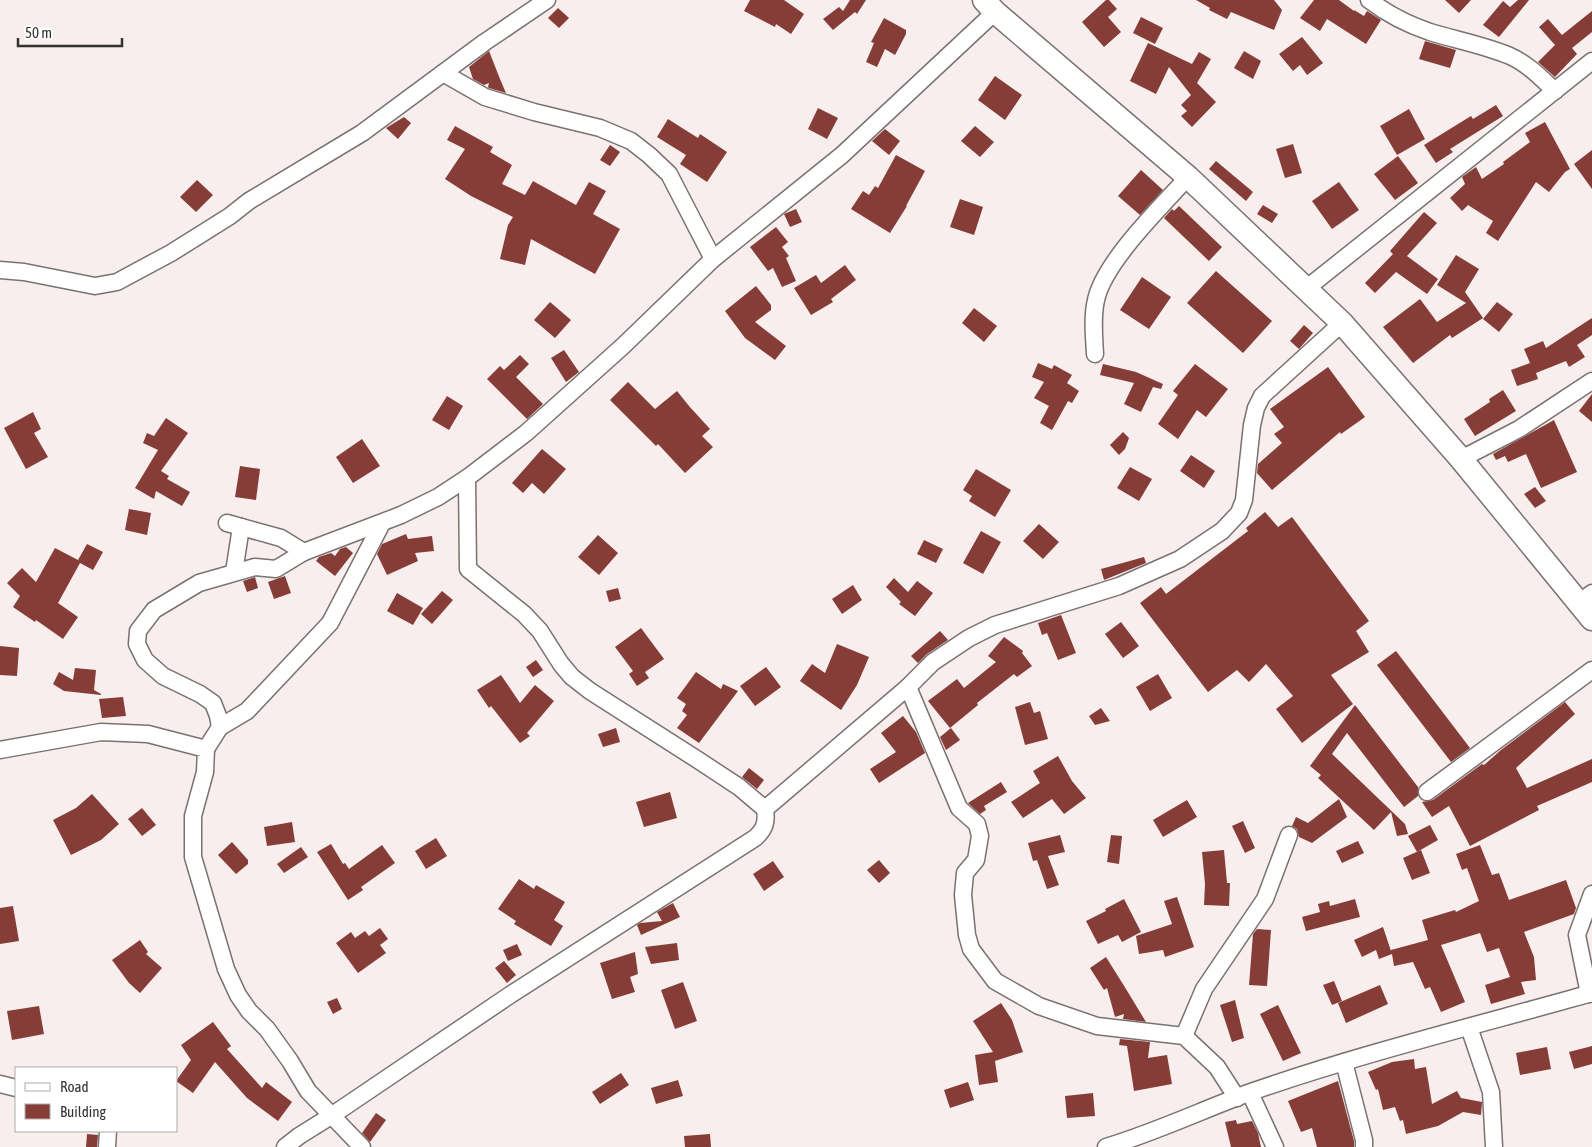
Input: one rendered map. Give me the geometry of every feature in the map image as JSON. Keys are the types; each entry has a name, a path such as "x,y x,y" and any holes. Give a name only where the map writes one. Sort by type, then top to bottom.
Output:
{"main road":[{"path":"989,6 1188,177 1307,288 1342,323 1588,605"}],"street":[{"path":"0,270 24,272 95,286 117,282 171,253 230,216 249,201 362,133 547,0"},
{"path":"1369,0 1379,8 1428,31 1511,56 1532,69 1555,91"},
{"path":"220,727 218,716 212,703 200,694 163,676 145,660 136,644 138,632 154,610 199,583 255,567 276,569 304,552 401,516 438,497 468,478 547,415 623,346 713,259 842,155 989,6"},
{"path":"1307,288 1592,62"},
{"path":"443,73 485,97 534,112 600,128 631,141 669,174 713,259"},
{"path":"1095,354 1094,310 1105,276 1138,233 1188,177"},
{"path":"765,809 908,687 933,662 969,638 995,625 1119,586 1180,559 1222,531 1239,513 1244,500 1252,425 1256,408 1262,396 1342,323"},
{"path":"1461,459 1519,429 1592,381"},
{"path":"285,1147 510,995 755,838 762,831 767,821 765,809 731,782 590,691 572,677 561,664 540,631 524,614 468,568 468,478"},
{"path":"362,1147 308,1091 290,1061 266,1029 249,1012 238,995 226,969 193,857 193,816 205,772 206,749 220,727 247,711 330,623 382,523"},
{"path":"234,572 234,525 281,538 304,552"},
{"path":"1427,792 1592,670"},
{"path":"908,687 959,808 976,824 980,836 976,860 966,873 963,895 967,935 971,949 995,981 1039,1006 1097,1026 1184,1036 1244,1095 1275,1147"},
{"path":"0,750 101,732 148,734 206,749"},
{"path":"1184,1036 1204,989 1265,899 1289,835"},
{"path":"1106,1147 1140,1142 1244,1095 1344,1062 1590,994 1577,934 1592,894"},
{"path":"1469,1027 1491,1092 1494,1147"},
{"path":"1344,1062 1364,1140 1364,1147"},
{"path":"0,1084 15,1088"},
{"path":"107,1147 108,1132"}],"building":[{"path":"750,0 784,0 804,14 791,34 776,24 775,27 744,11"},
{"path":"850,0 866,0 857,14 855,12 833,30 823,19 839,7 843,11"},
{"path":"1106,0 1109,0 1117,9 1108,17 1121,32 1104,47 1082,22"},
{"path":"1196,0 1274,0 1282,10 1274,30 1231,12 1227,19 1209,10 1210,8"},
{"path":"1314,0 1339,0 1364,16 1367,11 1381,20 1366,44 1327,19 1320,31 1300,18"},
{"path":"1445,0 1471,0 1459,13"},
{"path":"1518,0 1529,0 1499,37 1483,25 1503,1 1510,7"},
{"path":"558,8 569,18 559,28 548,18"},
{"path":"1592,11 1592,32 1572,48 1577,54 1555,77 1538,62 1555,45 1539,27 1548,19 1562,35"},
{"path":"1141,17 1163,28 1155,44 1133,33"},
{"path":"884,18 906,30 906,34 895,55 885,49 877,67 866,62 874,43 871,42"},
{"path":"1302,37 1323,63 1307,75 1300,65 1293,71 1279,54"},
{"path":"1425,41 1456,50 1450,68 1419,59"},
{"path":"1148,43 1192,64 1199,52 1211,59 1197,83 1216,102 1192,127 1181,116 1187,111 1181,105 1191,95 1169,67 1156,94 1130,81"},
{"path":"489,51 506,93 489,88 489,83 484,85 473,79 469,67"},
{"path":"1244,51 1261,61 1253,79 1234,68"},
{"path":"995,76 1022,95 1005,120 978,100"},
{"path":"1496,105 1503,116 1450,149 1453,152 1436,163 1424,145 1471,116 1473,119"},
{"path":"818,108 838,118 827,139 808,129"},
{"path":"1409,109 1425,139 1397,155 1380,126"},
{"path":"404,117 411,123 398,139 386,128"},
{"path":"668,119 698,138 700,134 727,152 707,182 680,164 686,155 657,137"},
{"path":"1545,122 1570,169 1565,172 1549,192 1536,182 1498,241 1486,233 1493,221 1468,205 1462,211 1450,198 1465,184 1462,177 1476,167 1482,179 1504,164 1503,162 1530,142 1525,133"},
{"path":"455,126 493,147 490,152 512,165 502,184 525,195 533,181 576,205 589,182 606,191 593,214 620,229 595,274 531,239 525,265 500,259 508,225 513,217 471,196 445,179 465,149 447,140"},
{"path":"975,126 994,142 980,157 961,141"},
{"path":"885,129 900,141 889,155 872,141"},
{"path":"1293,144 1302,173 1285,178 1276,149"},
{"path":"610,145 620,152 610,166 600,160"},
{"path":"1592,150 1592,189 1574,164"},
{"path":"896,155 925,171 907,206 890,233 851,209 863,191 869,195 875,186 878,188"},
{"path":"1398,156 1418,183 1395,200 1374,174"},
{"path":"1216,161 1253,192 1246,201 1209,169"},
{"path":"1141,170 1163,190 1140,215 1118,196"},
{"path":"197,180 213,195 196,212 180,197"},
{"path":"1339,182 1359,210 1332,229 1312,201"},
{"path":"960,199 983,207 974,235 950,227"},
{"path":"1263,205 1278,214 1272,223 1257,214"},
{"path":"1179,206 1222,247 1209,261 1164,218 1172,209 1174,211"},
{"path":"796,209 802,222 790,227 784,214"},
{"path":"1424,212 1437,223 1407,256 1438,279 1427,294 1396,272 1375,293 1365,283 1393,254 1390,251"},
{"path":"776,227 788,242 782,247 789,256 786,258 796,281 782,287 773,268 768,271 750,247"},
{"path":"1456,255 1479,269 1465,292 1483,318 1452,338 1450,335 1413,363 1383,327 1420,299 1437,322 1466,303 1437,285"},
{"path":"845,265 856,280 831,299 833,302 811,315 794,288 816,275 821,283"},
{"path":"1216,271 1272,321 1243,353 1187,303"},
{"path":"1142,277 1171,297 1149,329 1120,310"},
{"path":"756,286 771,305 771,310 755,322 786,346 775,360 745,338 725,311"},
{"path":"550,302 571,320 555,338 534,320"},
{"path":"1497,302 1513,314 1499,332 1483,319"},
{"path":"974,308 997,326 984,342 962,323"},
{"path":"1592,318 1592,335 1577,345 1585,357 1569,367 1566,361 1536,373 1538,379 1517,386 1511,370 1530,363 1524,349 1543,341 1546,348"},
{"path":"1304,325 1313,333 1299,349 1290,341"},
{"path":"564,350 579,372 566,382 551,358"},
{"path":"520,355 529,364 516,377 543,404 527,419 487,379 500,366 504,370"},
{"path":"1038,363 1052,369 1054,365 1072,375 1067,383 1079,391 1072,403 1068,401 1052,430 1040,423 1049,406 1034,398 1044,382 1032,377"},
{"path":"1103,364 1136,372 1163,384 1161,389 1153,387 1141,412 1124,404 1134,383 1100,375"},
{"path":"1195,364 1228,389 1206,417 1197,410 1178,439 1158,424 1178,395 1173,391"},
{"path":"1328,367 1365,417 1341,434 1340,432 1272,490 1257,473 1258,464 1282,443 1274,434 1284,427 1270,409"},
{"path":"628,382 655,409 677,391 710,429 702,436 713,447 685,473 658,444 656,446 610,400"},
{"path":"1503,390 1516,411 1475,436 1464,419 1490,402 1489,399"},
{"path":"1592,394 1592,422 1579,411"},
{"path":"447,396 463,406 449,430 432,420"},
{"path":"33,412 41,429 34,433 48,457 26,469 4,428"},
{"path":"166,418 188,433 161,471 169,476 167,479 190,492 182,506 156,491 154,499 135,488 158,450 143,443 147,433 154,436"},
{"path":"1554,420 1577,472 1541,488 1526,454 1508,462 1505,456 1496,460 1493,454"},
{"path":"1123,432 1129,438 1125,449 1119,455 1110,445"},
{"path":"362,439 380,466 353,483 336,457"},
{"path":"542,449 566,469 544,494 532,483 523,493 512,483"},
{"path":"1191,455 1215,471 1204,488 1180,471"},
{"path":"240,466 260,469 256,500 235,497"},
{"path":"1130,467 1152,479 1139,501 1117,488"},
{"path":"976,469 1011,490 995,517 969,501 972,496 963,490"},
{"path":"1535,487 1546,501 1535,508 1524,494"},
{"path":"129,509 151,513 147,535 125,530"},
{"path":"1265,512 1278,527 1292,517 1369,621 1356,631 1369,652 1331,675 1353,704 1302,743 1276,709 1293,696 1266,664 1249,682 1237,670 1208,692 1140,603 1161,587 1166,594 1248,531 1246,528"},
{"path":"1039,524 1059,542 1043,559 1023,541"},
{"path":"981,531 1001,542 983,574 963,563"},
{"path":"406,534 408,539 432,536 434,551 415,553 418,561 387,575 377,554 382,544"},
{"path":"598,535 618,553 599,575 578,557"},
{"path":"924,540 943,549 936,563 917,554"},
{"path":"87,544 103,552 93,570 80,563 58,603 78,617 63,639 13,607 20,596 7,583 22,568 36,582 55,548 78,560"},
{"path":"346,547 353,553 335,576 316,561 319,557 331,553 335,556 340,549"},
{"path":"1144,557 1146,563 1104,580 1101,569"},
{"path":"285,576 291,593 274,599 268,582"},
{"path":"255,577 258,588 247,592 243,581"},
{"path":"894,578 908,592 917,581 933,593 915,616 899,604 901,602 886,587"},
{"path":"853,585 862,600 842,614 832,599"},
{"path":"618,588 621,599 609,602 606,591"},
{"path":"442,591 453,600 432,624 421,614"},
{"path":"397,593 423,608 413,625 387,611"},
{"path":"1061,615 1076,653 1058,660 1047,633 1042,635 1038,623"},
{"path":"1121,622 1139,646 1123,658 1105,634"},
{"path":"641,628 664,659 645,672 649,678 637,686 629,674 633,671 615,647"},
{"path":"940,631 948,640 927,654 918,663 911,656"},
{"path":"1004,637 1023,651 1022,653 1032,666 1017,677 1014,674 977,703 978,705 950,728 928,701 957,679 964,688 996,662 988,656"},
{"path":"837,644 869,657 857,685 841,710 800,681 812,664 825,673"},
{"path":"0,646 19,648 17,676 0,675"},
{"path":"1396,651 1470,748 1451,762 1377,665"},
{"path":"536,660 543,670 533,677 526,667"},
{"path":"766,667 781,687 755,706 740,686"},
{"path":"75,668 96,670 94,690 101,695 64,691 53,684 59,672 73,680"},
{"path":"696,672 721,689 723,684 738,691 699,743 677,728 687,715 682,711 686,704 677,698"},
{"path":"1158,674 1172,698 1150,711 1136,687"},
{"path":"501,675 520,703 535,685 554,701 527,733 530,736 520,743 491,706 489,708 477,690"},
{"path":"123,697 126,716 102,718 99,699"},
{"path":"1030,702 1034,713 1040,711 1048,739 1025,745 1015,707"},
{"path":"1565,702 1575,714 1516,768 1527,788 1592,759 1592,782 1537,806 1539,810 1470,846 1449,806 1432,817 1422,802 1433,800 1482,764 1484,765"},
{"path":"1355,705 1418,787 1418,796 1404,807 1347,733 1332,754 1405,824 1408,834 1397,836 1391,812 1374,830 1318,778 1321,775 1310,766"},
{"path":"1101,708 1110,721 1095,725 1089,716"},
{"path":"903,716 916,732 925,753 879,783 870,769 896,752 881,733"},
{"path":"616,728 620,742 603,747 598,734"},
{"path":"951,728 960,740 946,750 940,737"},
{"path":"1058,756 1072,781 1086,798 1064,814 1052,799 1023,818 1011,802 1040,783 1033,771"},
{"path":"749,768 764,780 757,789 742,777"},
{"path":"1001,782 1007,792 984,806 986,810 980,814 968,803"},
{"path":"670,792 677,818 644,827 636,802"},
{"path":"92,794 119,824 101,840 71,855 53,820 76,808"},
{"path":"1339,799 1347,817 1312,843 1299,837 1297,829 1292,826 1296,817 1308,823"},
{"path":"1187,800 1197,817 1163,837 1153,820"},
{"path":"142,808 156,825 142,836 128,819"},
{"path":"1243,821 1255,848 1245,853 1232,826"},
{"path":"292,822 295,842 267,846 264,827"},
{"path":"1430,825 1438,840 1417,852 1408,836"},
{"path":"1060,835 1065,852 1048,856 1059,885 1047,889 1037,860 1033,861 1028,843"},
{"path":"1111,835 1122,836 1119,864 1107,862"},
{"path":"436,838 447,856 426,869 415,851"},
{"path":"1358,841 1364,853 1342,863 1336,851"},
{"path":"232,842 248,860 248,864 236,874 218,855"},
{"path":"331,844 343,864 345,863 349,869 382,845 395,863 361,887 363,890 348,900 317,852"},
{"path":"1480,845 1492,875 1499,873 1509,900 1566,880 1576,908 1574,914 1524,932 1534,957 1536,980 1521,982 1525,994 1491,1004 1485,985 1510,977 1499,948 1487,952 1480,933 1441,945 1465,1002 1441,1012 1430,987 1425,989 1413,962 1394,966 1392,954 1379,959 1376,950 1362,957 1354,940 1383,927 1391,951 1428,940 1422,920 1455,910 1456,912 1479,901 1467,868 1462,870 1456,854"},
{"path":"301,847 308,857 284,873 277,864"},
{"path":"1224,850 1227,883 1230,883 1229,906 1204,905 1205,884 1202,852"},
{"path":"1421,850 1430,873 1412,880 1403,858"},
{"path":"879,860 890,873 879,883 867,870"},
{"path":"773,861 784,877 764,891 753,874"},
{"path":"519,879 534,889 536,885 565,902 554,920 563,926 551,946 514,924 516,921 498,909"},
{"path":"1177,897 1194,947 1165,957 1163,950 1139,954 1136,936 1172,924 1164,901"},
{"path":"1124,899 1141,932 1122,942 1118,935 1098,944 1086,921"},
{"path":"1355,899 1360,917 1306,931 1302,917 1320,912 1318,904 1329,901 1330,906"},
{"path":"673,903 680,917 641,935 637,925 640,923 662,921 657,912"},
{"path":"13,906 19,941 0,944 0,908"},
{"path":"380,928 388,939 380,945 386,953 358,973 336,943 351,932 355,938 365,931 369,936"},
{"path":"1257,929 1271,930 1267,986 1249,985 1253,934"},
{"path":"140,940 148,952 146,954 162,968 140,993 129,983 112,960"},
{"path":"677,943 679,960 651,964 645,947"},
{"path":"517,944 522,955 508,961 503,950"},
{"path":"635,952 638,974 630,977 635,992 612,999 600,963"},
{"path":"1106,957 1146,1022 1123,1019 1124,1014 1115,1017 1107,988 1104,990 1090,968"},
{"path":"504,961 516,975 507,983 495,968"},
{"path":"1334,981 1342,1001 1332,1005 1323,985"},
{"path":"683,982 697,1021 675,1029 661,990"},
{"path":"1380,985 1388,1004 1346,1023 1338,1003"},
{"path":"337,998 342,1009 333,1014 327,1002"},
{"path":"1235,1000 1244,1038 1232,1042 1220,1005"},
{"path":"1001,1003 1012,1020 1023,1052 995,1061 998,1082 979,1085 975,1055 993,1052 973,1021"},
{"path":"1278,1005 1301,1053 1283,1061 1260,1014"},
{"path":"39,1006 44,1034 12,1040 7,1011"},
{"path":"213,1022 231,1046 227,1049 262,1088 266,1082 292,1102 278,1121 247,1098 215,1062 193,1093 178,1082 178,1078 191,1060 181,1045"},
{"path":"1120,1039 1150,1042 1148,1058 1167,1055 1172,1084 1134,1091 1127,1046 1119,1045"},
{"path":"1592,1046 1592,1064 1574,1069 1569,1052"},
{"path":"1547,1047 1551,1069 1520,1075 1516,1053"},
{"path":"1414,1059 1415,1069 1426,1067 1432,1104 1457,1091 1461,1098 1482,1102 1481,1115 1463,1112 1438,1126 1406,1134 1403,1120 1400,1121 1395,1107 1383,1110 1378,1089 1376,1090 1368,1072 1392,1062"},
{"path":"621,1073 629,1085 600,1104 592,1092"},
{"path":"678,1080 683,1096 656,1104 651,1088"},
{"path":"1338,1081 1354,1147 1317,1147 1312,1128 1301,1132 1288,1101"},
{"path":"968,1082 974,1100 950,1108 944,1090"},
{"path":"1093,1093 1095,1116 1067,1118 1065,1096"},
{"path":"376,1113 386,1120 370,1142 362,1133"},
{"path":"1236,1120 1237,1124 1252,1121 1258,1133 1261,1147 1231,1147 1225,1122"},
{"path":"87,1134 98,1135 97,1147 86,1147"},
{"path":"710,1134 711,1147 685,1147 684,1136"}]}
